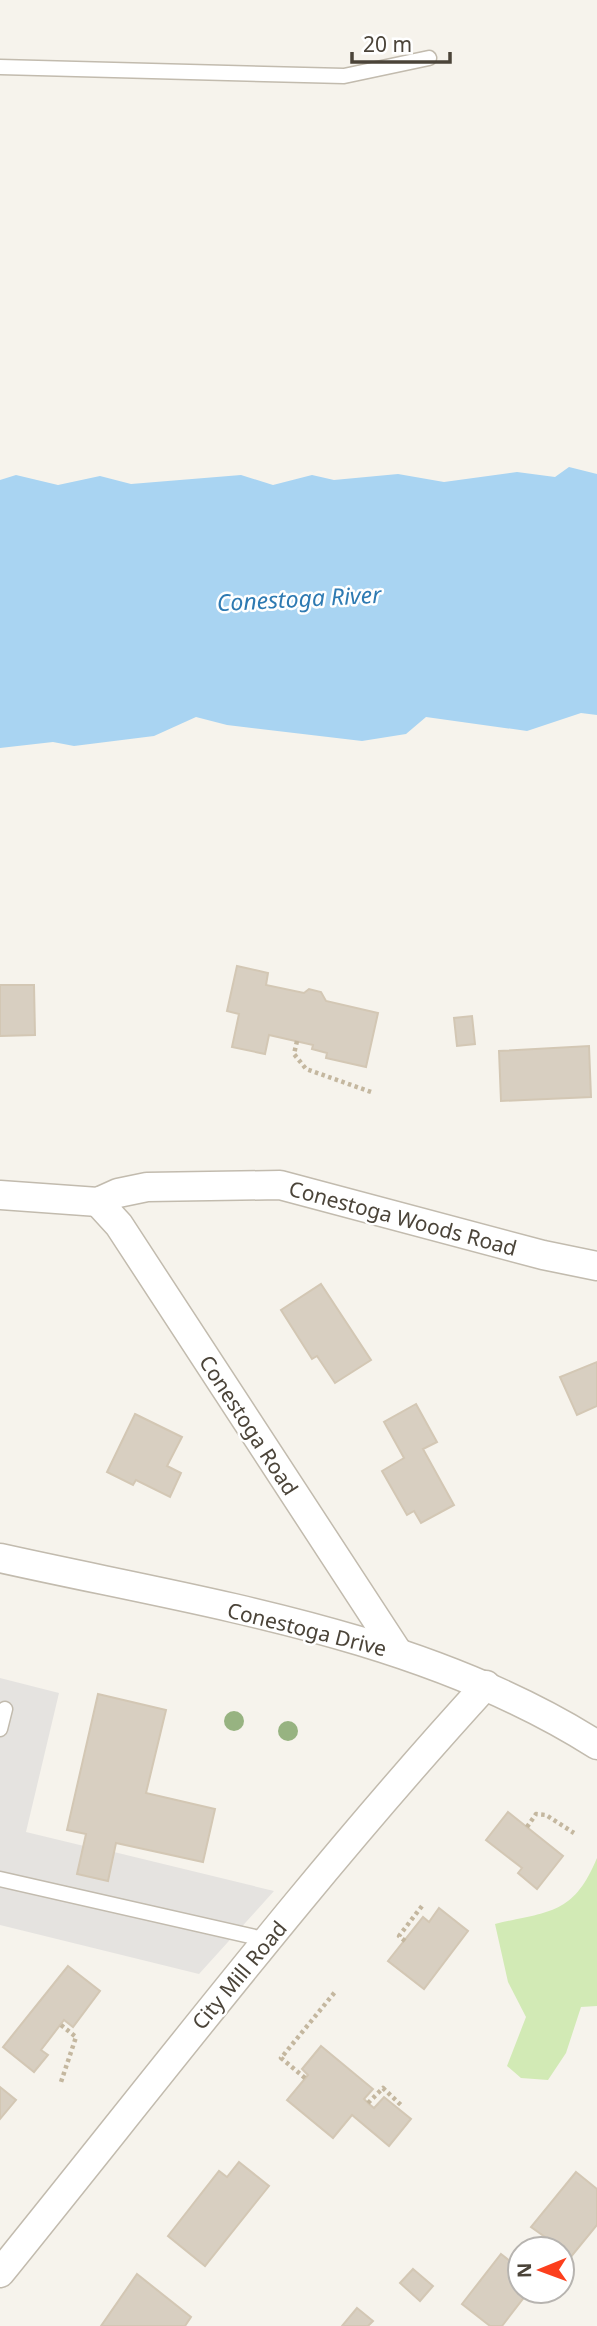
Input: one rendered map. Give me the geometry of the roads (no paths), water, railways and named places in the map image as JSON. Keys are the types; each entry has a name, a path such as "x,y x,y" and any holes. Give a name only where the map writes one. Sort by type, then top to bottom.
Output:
{"street":[{"name":"Conestoga Woods Road","path":"0,1195 98,1202 118,1193 147,1187 280,1185 543,1255 597,1266"},
{"name":"Conestoga Road","path":"98,1202 126,1236 397,1651"},
{"name":"Conestoga Drive","path":"0,1558 325,1631 397,1651 486,1685 597,1745"},
{"name":"City Mill Road","path":"0,2273 151,2081 419,1758 486,1685"}],"lane":[{"path":"0,67 344,76 429,58"},
{"path":"0,1729 5,1709"},
{"path":"0,1879 268,1940"}],"water":[{"name":"Conestoga River","path":"569,467 597,474 597,715 581,713 527,731 426,717 406,734 362,741 227,725 196,717 154,736 74,746 53,742 0,748 0,480 16,475 58,485 100,476 131,484 241,475 273,485 312,475 334,480 398,474 444,482 517,472 555,477"}]}
